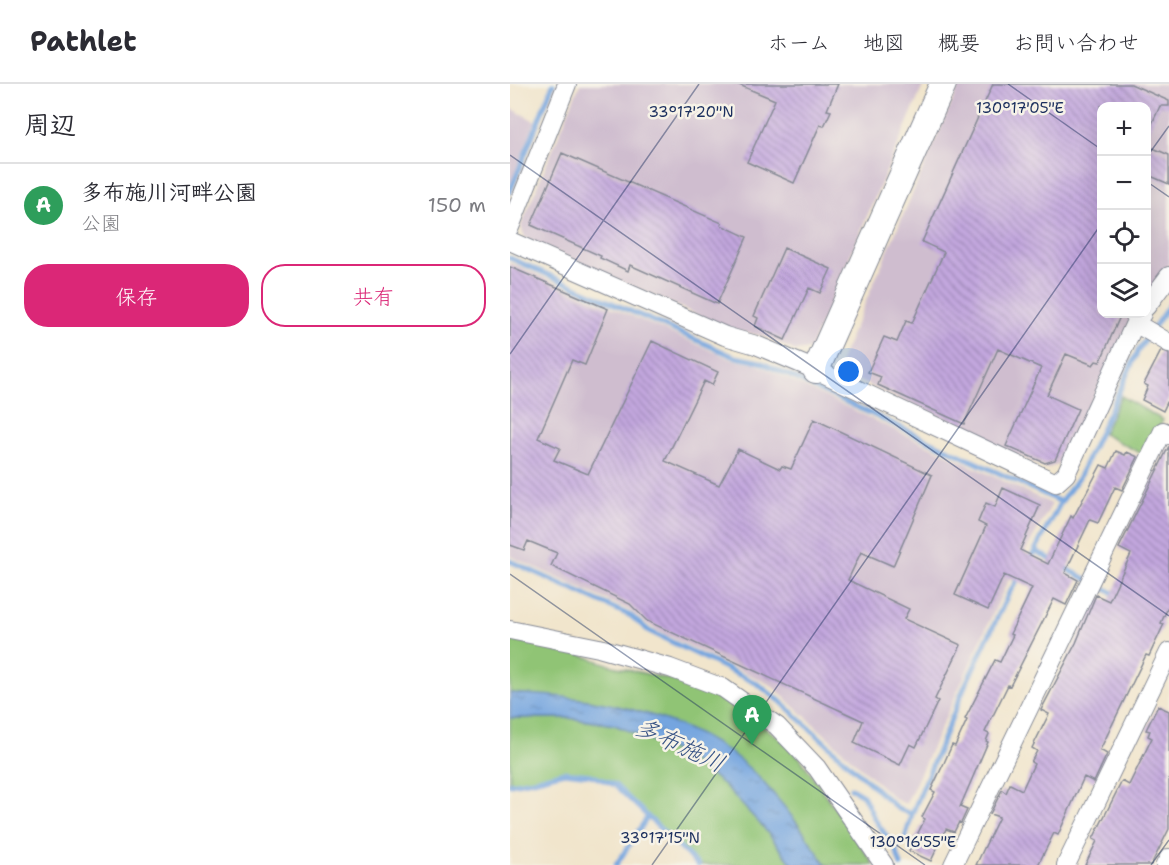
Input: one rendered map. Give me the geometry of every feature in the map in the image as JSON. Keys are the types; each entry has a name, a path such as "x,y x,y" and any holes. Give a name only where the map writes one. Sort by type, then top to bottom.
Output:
{"street":[{"path":"510,227 567,84"},
{"path":"816,369 943,84"},
{"path":"510,241 724,336 756,345 816,369 1056,483 1065,474 1140,321 1165,341"},
{"path":"1151,300 1169,276"},
{"path":"952,865 1167,429"},
{"path":"510,630 599,648 670,668 723,688 777,726 817,768 884,865"},
{"path":"1066,865 1169,652"},
{"path":"1165,865 1169,858"}],"shaded area":[{"path":"580,84 924,84 810,349 796,351 763,336 729,329 525,238 521,226"},
{"path":"960,84 1169,84 1169,264 1151,289 1151,102 1097,102 1097,318 1132,318 1061,463 1047,469 845,374 840,361"},
{"path":"510,108 535,121 510,185"},
{"path":"510,263 733,360 758,365 1052,504 1005,587 906,804 895,799 771,685 656,630 629,610 510,556"}],"green space":[{"path":"1121,396 1163,420 1146,456 1103,434"},
{"path":"510,639 567,650 613,666 694,685 717,695 777,736 800,758 874,865 826,865 798,824 760,781 733,755 657,717 588,700 510,693"},
{"path":"510,718 569,718 615,725 685,755 723,784 764,828 793,865 698,865 615,786 591,775 564,772 510,784"}],"water":[{"name":"多布施川","path":"510,693 606,703 662,719 699,734 732,754 758,777 795,821 826,865 793,865 764,828 723,784 685,755 615,725 569,718 510,718"}],"building":[{"path":"737,84 838,84 827,110 831,111 824,126 820,125 794,183 747,162 775,100"},
{"path":"993,84 1131,84 1169,101 1169,106 1160,106 1151,126 1151,102 1097,102 1097,318 1119,318 1100,362 1096,361 1093,365 1066,354 1047,395 1078,409 1055,460 1045,463 1006,446 1041,368 998,349 964,424 878,385 881,377 868,372 884,337 897,342 906,321 912,323 944,252 922,242"},
{"path":"1151,147 1169,155 1169,184 1151,176"},
{"path":"562,153 722,223 721,225 747,237 717,304 630,265 628,271 600,258 601,256 531,225"},
{"path":"784,248 831,269 820,293 809,288 785,340 755,326 758,318 754,316"},
{"path":"510,267 608,309 585,365 572,360 538,438 560,448 554,460 588,474 652,341 718,372 712,385 704,381 665,461 719,485 738,449 780,469 782,466 791,469 814,419 932,475 893,566 861,552 848,580 909,609 904,619 961,645 935,699 938,701 916,747 910,744 900,765 854,743 863,721 647,621 630,604 551,566 557,553 528,541 524,550 510,545"},
{"path":"1161,351 1169,354 1169,398 1163,411 1142,400 1148,386 1144,384"},
{"path":"1169,446 1169,605 1161,623 1164,624 1149,656 1146,655 1100,750 1107,754 1094,782 1084,777 1058,835 1054,833 1038,865 976,865 999,817 990,814 1002,790 1006,793 1010,784 1022,790 1034,764 1031,762 1037,751 1032,748 1049,714 1041,710 1076,643 1096,595 1109,601 1131,554 1119,548"},
{"path":"1116,451 1125,455 1127,452 1138,457 1122,490 1115,487 1098,523 1090,520 1065,573 1078,580 1066,605 1054,599 985,732 989,734 986,741 988,742 960,807 967,810 961,823 959,822 954,832 946,829 931,861 909,851 925,819 922,817 935,792 931,790 952,745 955,746 967,720 965,719 995,660 1000,662 1013,635 1010,634 1032,588 1004,575 988,610 955,595 986,526 978,522 986,503 995,507 1003,488 1040,505 1020,550 1048,564 1071,516 1073,518 1101,465 1108,468"},
{"path":"1158,706 1169,711 1169,829 1151,865 1085,865 1097,841 1093,839 1122,781 1129,785 1152,738 1148,736 1150,731 1146,730"}],"waterway":[{"path":"510,192 553,84"},
{"path":"510,258 735,357 760,362 1061,502"},
{"path":"1030,560 1061,502 1079,477 1138,351 1169,305"},
{"path":"1036,551 1055,562"},
{"path":"510,561 631,616 649,631 756,683 780,701 898,809 912,814 964,688 1008,595 1020,575"},
{"path":"1063,567 1119,596"},
{"path":"510,784 564,772 591,775 615,785 698,865"},
{"path":"851,788 863,795 875,820 895,848 901,865"},
{"path":"895,848 905,839 912,814"},
{"path":"616,865 647,818"}],"place":[{"name":"多布施川河畔公園","path":"752,745"}]}
